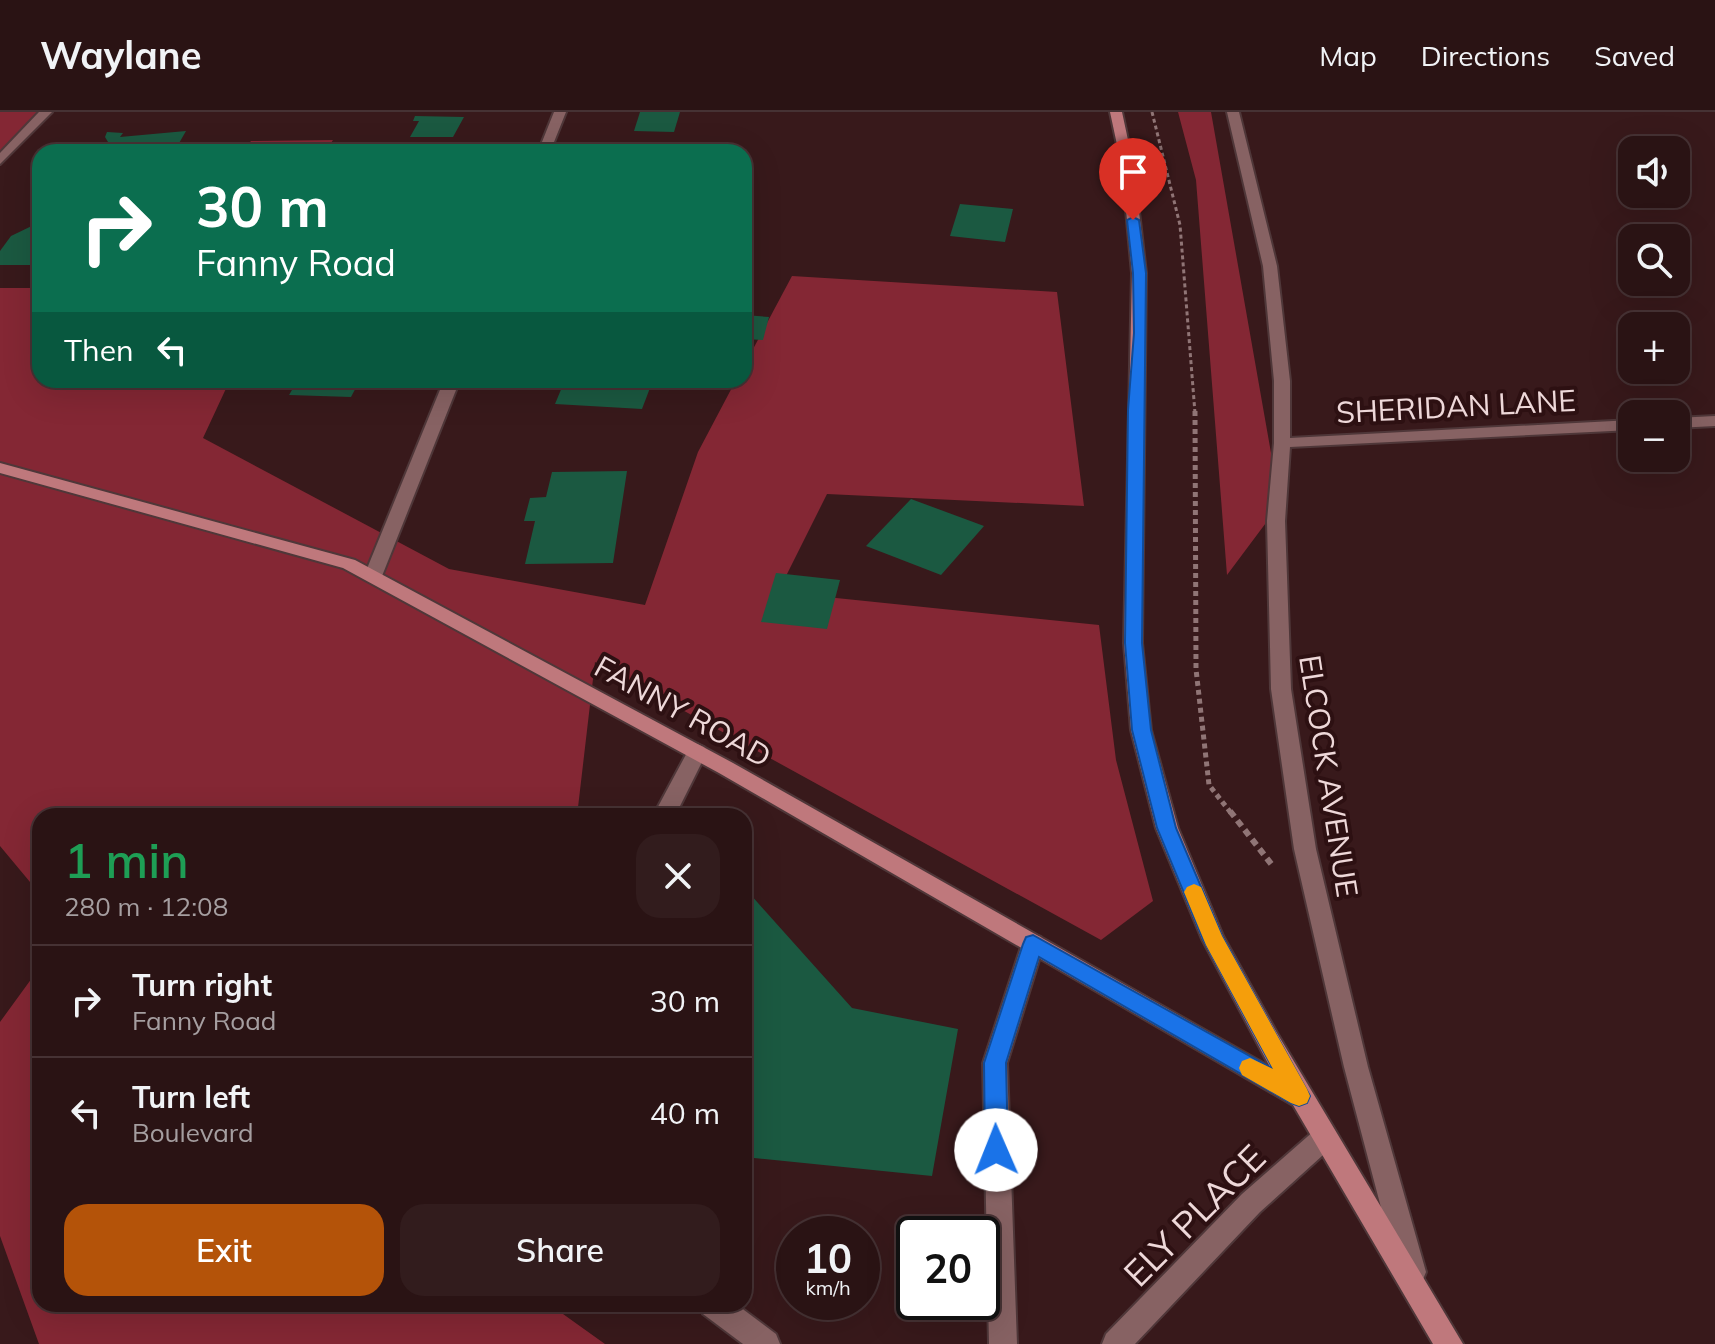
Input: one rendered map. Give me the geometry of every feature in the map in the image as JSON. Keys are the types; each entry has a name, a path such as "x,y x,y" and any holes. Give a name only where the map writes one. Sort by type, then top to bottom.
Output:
{"main road":[{"path":"1116,112 1128,168 1139,273 1133,643 1141,730 1167,828 1213,939 1299,1096 1449,1344"},
{"name":"FANNY ROAD","path":"0,468 349,564 697,752 1299,1096"}],"street":[{"path":"0,160 46,112"},
{"path":"547,144 560,112"},
{"name":"ELCOCK AVENUE","path":"1233,112 1270,266 1282,381 1282,443 1276,521 1281,689 1313,885 1356,1067 1419,1297"},
{"path":"373,576 449,388"},
{"path":"1690,422 1715,421"},
{"name":"SHERIDAN LANE","path":"1282,443 1618,426"},
{"path":"668,808 697,752"},
{"path":"998,1343 995,1063 1033,944"},
{"name":"ELY PLACE","path":"1116,1344 1251,1203 1324,1138"},
{"path":"724,1312 766,1344"}],"path":[{"path":"1152,112 1180,225 1196,429 1196,669 1209,785 1285,880 1313,885"}],"shaded area":[{"path":"0,112 42,112 0,158"},
{"path":"1178,112 1211,112 1280,504 1227,575 1196,180"},
{"path":"333,140 330,144 249,144 251,141"},
{"path":"792,276 1057,292 1084,506 827,494 778,592 1099,625 1116,760 1153,901 1101,940 595,662 578,808 32,808 32,884 0,846 0,288 32,288 32,388 226,388 203,438 449,569 645,605 698,452 732,388 752,388 752,351"},
{"path":"32,978 32,1312 560,1312 605,1344 39,1344 0,1236 0,1022"}],"building":[{"path":"640,112 680,112 674,132 634,131"},
{"path":"415,116 464,117 453,137 410,137 419,121 413,121"},
{"path":"186,131 179,144 106,144 107,132 123,133 120,137"},
{"path":"960,204 1013,209 1005,242 950,236"},
{"path":"32,226 32,265 0,265 0,251 11,236"},
{"path":"752,316 769,317 763,340 752,339"},
{"path":"293,388 356,388 351,397 289,395"},
{"path":"562,388 650,388 642,409 555,404"},
{"path":"627,471 613,563 525,564 535,521 524,521 530,498 546,497 552,472"},
{"path":"911,499 984,526 941,575 866,546"},
{"path":"776,573 840,580 827,629 761,622"},
{"path":"752,896 852,1008 958,1029 932,1176 752,1158"}],"slow traffic":[{"path":"1194,892 1213,939 1299,1096 1250,1068"}],"route":[{"path":"996,1150 995,1063 1033,944 1299,1096 1213,939 1167,828 1141,730 1133,643 1135,410 1141,333 1133,220"}]}
